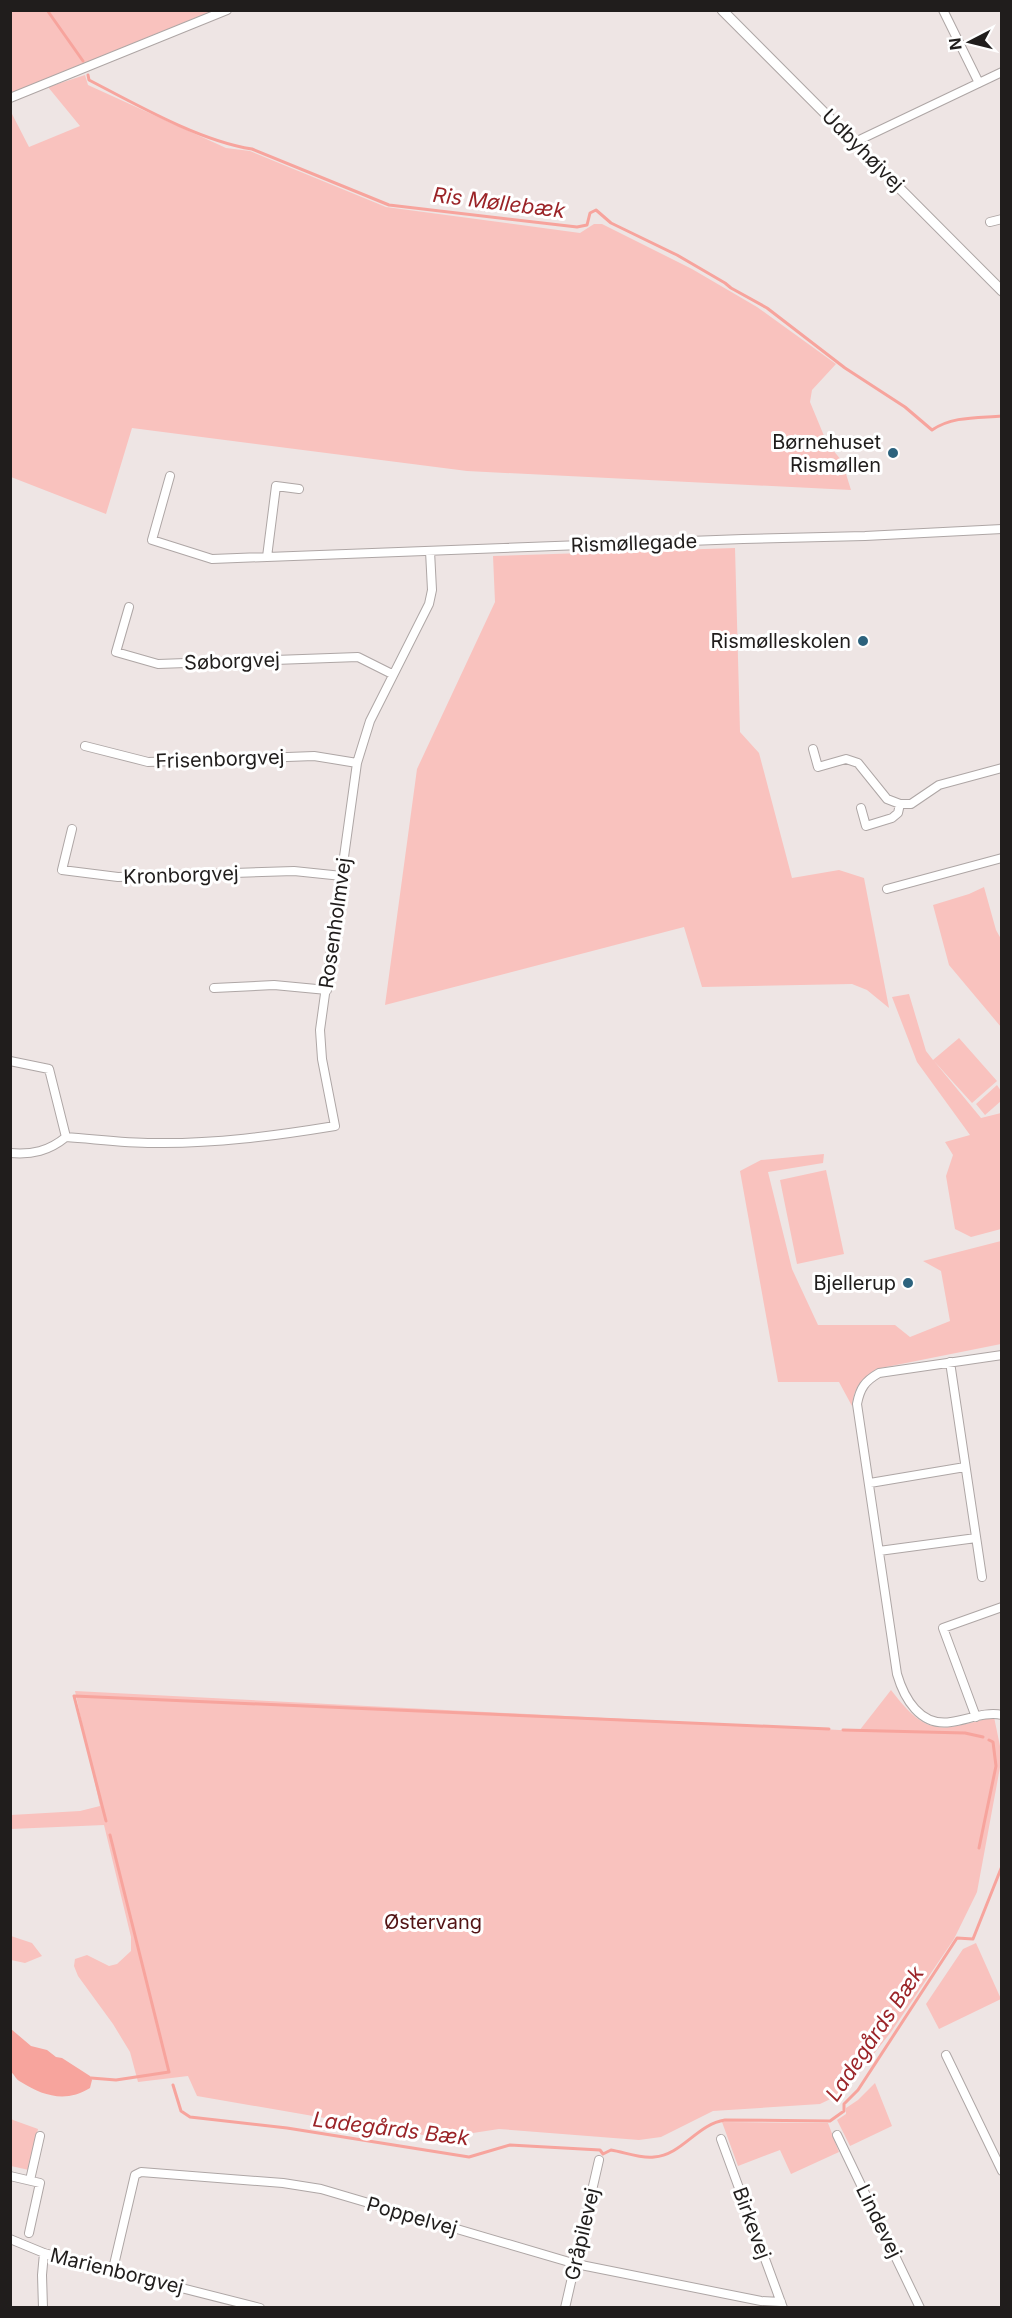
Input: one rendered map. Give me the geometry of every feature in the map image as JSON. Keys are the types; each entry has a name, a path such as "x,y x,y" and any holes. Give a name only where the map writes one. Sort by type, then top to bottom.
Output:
{"street":[{"path":"10,98 227,10"},
{"path":"943,10 979,83"},
{"name":"Udbyhøjvej","path":"727,12 1002,291"},
{"path":"855,142 1002,72"},
{"path":"990,222 1002,219"},
{"name":"Rismøllegade","path":"170,476 152,540 213,559 1002,529"},
{"path":"267,557 276,486 299,489"},
{"name":"Rosenholmvej","path":"66,1137 151,1143 210,1142 265,1137 335,1126 321,1059 320,1030 357,763 370,721 429,603 432,590 430,551"},
{"name":"Søborgvej","path":"129,607 116,652 158,664 358,657 392,674"},
{"name":"Frisenborgvej","path":"85,746 148,762 314,756 357,763"},
{"path":"813,750 818,767 846,759 858,764 887,799 900,804 911,804 920,800 939,785 1002,768"},
{"path":"861,808 866,825 892,818 898,813 900,804"},
{"name":"Kronborgvej","path":"72,829 62,870 118,877 294,872 342,876"},
{"path":"887,889 1002,858"},
{"path":"214,988 274,985 327,990"},
{"path":"10,1061 49,1069 66,1137 55,1146 29,1155 10,1154"},
{"path":"1002,1355 879,1372 866,1380 859,1391 857,1404 897,1674 903,1695 914,1710 931,1719 948,1723 1002,1714"},
{"path":"950,1362 982,1577"},
{"path":"870,1483 965,1467"},
{"path":"879,1551 976,1538"},
{"path":"976,1717 944,1628 1002,1607"},
{"path":"946,2055 1002,2171"},
{"name":"Lindevej","path":"837,2135 920,2307"},
{"name":"Marienborgvej","path":"29,2233 40,2182 30,2180 40,2136"},
{"name":"Birkevej","path":"721,2139 782,2305"},
{"name":"Gråpilevej","path":"566,2307 599,2160"},
{"name":"Poppelvej","path":"113,2269 135,2175 141,2172 283,2183 321,2189 576,2264 782,2305"},
{"path":"10,2176 30,2180"},
{"name":"Marienborgvej","path":"10,2239 44,2253 260,2307"},
{"path":"43,2307 44,2253"}],"green space":[{"path":"11,10 212,10 212,11 11,93"},
{"path":"85,75 88,85 226,148 250,151 386,207 580,233 594,224 602,224 692,269 757,307 836,364 812,390 810,402 827,443 842,461 851,490 467,471 132,428 106,514 11,477 11,112 29,147 80,126 48,87"},
{"path":"735,548 740,732 759,753 792,878 839,870 864,878 889,1008 867,990 852,984 702,987 684,927 385,1005 417,769 495,602 493,556"},
{"path":"984,887 996,930 1001,939 1001,1027 949,965 933,905"},
{"path":"909,994 926,1051 933,1060 959,1038 997,1081 972,1103 934,1061 981,1118 1001,1113 1001,1229 971,1237 955,1229 946,1176 953,1155 945,1142 970,1135 917,1062 892,997"},
{"path":"997,1085 1001,1091 1001,1101 985,1115 976,1104"},
{"path":"824,1154 823,1163 768,1172 792,1269 818,1325 895,1325 910,1337 950,1321 941,1271 923,1261 1001,1241 1001,1344 876,1369 859,1384 852,1406 839,1382 778,1382 740,1171 761,1160"},
{"path":"826,1170 844,1254 797,1264 780,1180"},
{"name":"Østervang","path":"891,1690 915,1716 936,1727 960,1725 994,1717 1001,1762 977,1892 954,1939 891,2032 843,2093 820,2104 713,2111 661,2137 639,2140 499,2129 440,2138 197,2096 188,2076 138,2082 130,2052 78,1976 74,1966 75,1959 87,1955 109,1966 117,1964 131,1951 131,1937 104,1825 11,1829 11,1815 80,1811 100,1806 75,1691 859,1731"},
{"path":"11,1936 32,1943 42,1956 25,1963 11,1960"},
{"path":"976,1943 1001,1999 939,2029 926,2004 963,1949"},
{"path":"875,2083 892,2126 850,2146 837,2120 846,2114 846,2108"},
{"path":"10,2117 38,2129 29,2170 11,2166"},
{"path":"722,2122 828,2123 839,2152 791,2174 780,2150 738,2166"}],"shaded area":[{"path":"11,2029 31,2046 47,2050 90,2076 92,2080 90,2088 81,2093 55,2096 38,2091 19,2081 11,2072"}],"waterway":[{"name":"Ris Møllebæk","path":"47,10 83,61"},
{"name":"Ris Møllebæk","path":"88,75 89,80 190,130 232,145 252,149 389,205 577,227 587,225 590,213 596,210 611,223 677,255 767,308 845,368 905,407 932,430 957,420 1002,416"},
{"path":"106,1821 74,1696 829,1729"},
{"path":"843,1730 965,1733 983,1737"},
{"path":"979,1848 996,1766 993,1742 989,1740"},
{"path":"91,2078 116,2080 169,2072 110,1835"},
{"name":"Ladegårds Bæk","path":"173,2085 181,2111 190,2117 287,2128 469,2157 510,2145 600,2150 603,2154 611,2150 654,2157 673,2151 706,2127 725,2120 830,2121 844,2111 844,2104 858,2090 957,1938 973,1939 1002,1866"}],"place":[{"name":"Børnehuset Rismøllen","path":"893,453"},
{"name":"Rismølleskolen","path":"863,641"},
{"name":"Bjellerup","path":"908,1283"}]}
